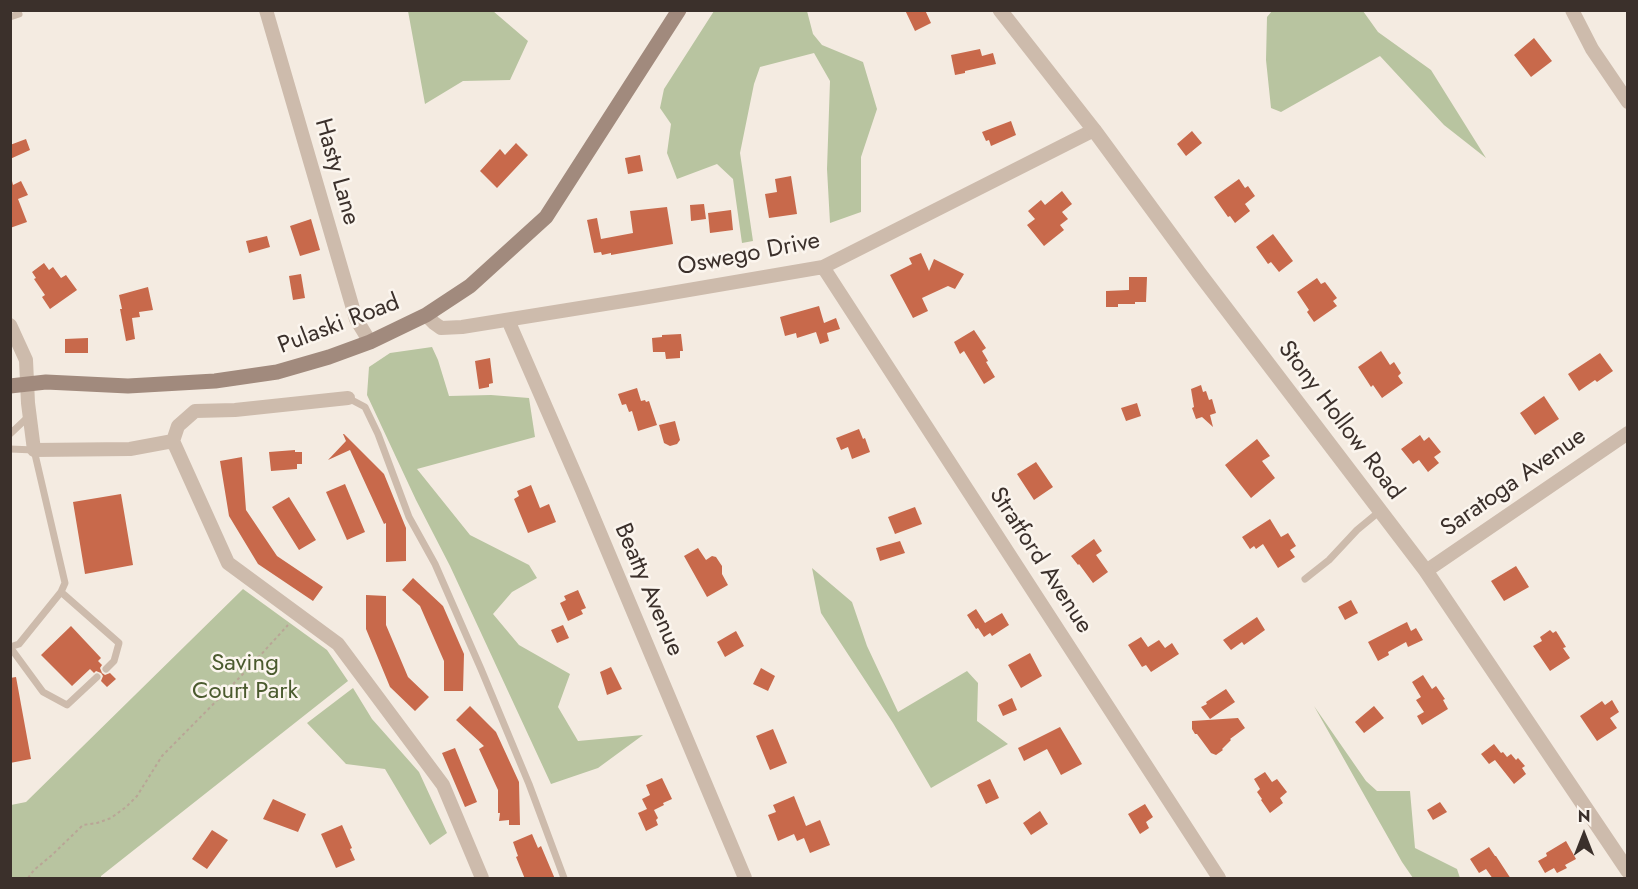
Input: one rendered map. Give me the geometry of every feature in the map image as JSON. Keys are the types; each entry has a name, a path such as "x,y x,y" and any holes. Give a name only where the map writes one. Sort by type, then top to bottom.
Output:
{"main road":[{"name":"Pulaski Road","path":"10,386 46,382 128,386 215,381 276,372 329,357 370,342 426,315 470,285 546,218 679,10"}],"street":[{"name":"Hasty Lane","path":"266,10 356,319 370,342"},
{"name":"Stony Hollow Road","path":"1000,10 1094,130 1199,273 1426,571 1628,871"},
{"path":"1572,10 1592,49 1628,102"},
{"name":"Oswego Drive","path":"426,315 441,328 462,327 823,267 1094,130"},
{"name":"Stratford Avenue","path":"823,267 1219,879"},
{"name":"Beatty Avenue","path":"508,320 745,879"},
{"path":"10,325 26,360 28,403 34,450 130,449 173,441"},
{"path":"348,398 235,410 195,411 178,426 173,441 228,562 338,644 443,785 482,879"},
{"name":"Saratoga Avenue","path":"1426,571 1628,433"}],"lane":[{"path":"10,17 19,14"},
{"path":"348,398 365,407 378,434 409,517 435,564 481,669 529,784 564,879"},
{"path":"10,434 30,415"},
{"path":"10,449 34,450 64,583 61,592 19,644 10,647 43,692 67,705 97,677"},
{"path":"1305,579 1329,560 1357,530 1380,511"},
{"path":"61,592 118,643 114,661 106,669"}],"path":[{"path":"28,879 34,870 83,825 111,818 126,807 137,796 162,756 245,672 298,614"}],"green space":[{"path":"408,11 493,11 528,41 510,80 463,81 425,104"},
{"path":"714,11 807,11 813,34 822,45 863,62 877,109 861,157 861,212 830,223 827,169 830,81 814,53 760,67 754,84 740,153 753,241 742,243 733,179 717,164 677,179 667,153 671,124 660,108 664,89"},
{"path":"1272,11 1363,11 1378,32 1431,70 1486,158 1444,125 1380,56 1281,112 1271,108 1266,60 1267,17"},
{"path":"432,347 449,396 491,395 529,398 535,437 417,469 470,535 529,565 537,578 512,592 493,614 519,645 570,674 558,707 578,741 643,735 598,768 551,784 450,566 367,395 369,367 390,353"},
{"path":"812,568 852,602 867,646 898,712 967,671 978,683 977,721 1008,744 931,788 893,723 821,613"},
{"name":"Saving Court Park","path":"243,589 327,650 348,681 101,878 11,878 11,805 26,802"},
{"path":"353,688 372,719 419,772 447,833 430,845 385,769 346,764 307,723"},
{"path":"1314,706 1366,781 1377,791 1410,791 1415,848 1457,869 1460,878 1413,878"}],"building":[{"path":"905,10 925,10 931,23 915,31"},
{"path":"1534,38 1552,61 1531,77 1514,55"},
{"path":"980,49 982,56 993,53 996,64 955,75 951,55"},
{"path":"1011,121 1016,135 991,146 989,140 986,141 982,132"},
{"path":"1192,131 1202,143 1186,156 1177,144"},
{"path":"26,139 30,150 10,159 10,145"},
{"path":"516,143 528,155 497,188 480,171 500,149 505,155"},
{"path":"640,155 643,171 628,174 625,158"},
{"path":"791,176 797,214 769,218 765,194 777,192 775,179"},
{"path":"1239,179 1255,196 1245,204 1250,211 1235,223 1214,197"},
{"path":"10,181 13,185 21,181 28,195 18,199 27,222 10,228"},
{"path":"1062,191 1072,204 1062,212 1068,219 1060,225 1064,230 1044,246 1027,225 1035,219 1028,211 1041,200 1045,205"},
{"path":"704,204 706,219 691,221 690,205"},
{"path":"667,207 673,244 611,255 611,253 602,255 601,252 594,253 587,220 597,218 601,239 633,233 630,211"},
{"path":"731,210 733,230 710,233 708,213"},
{"path":"311,219 320,250 300,256 290,226"},
{"path":"1273,234 1293,261 1279,272 1271,262 1268,264 1256,247"},
{"path":"267,236 270,247 249,253 246,241"},
{"path":"921,253 929,271 934,259 964,274 955,289 948,286 922,298 928,311 913,318 890,275 912,264 909,258"},
{"path":"44,263 49,270 53,267 61,278 66,275 77,290 50,309 42,297 45,295 32,272"},
{"path":"301,274 305,298 293,300 289,276"},
{"path":"1129,277 1147,277 1146,302 1106,307 1106,291 1129,290"},
{"path":"1317,278 1321,284 1325,282 1337,298 1333,301 1337,306 1314,322 1297,292"},
{"path":"148,287 153,310 139,312 140,317 132,318 135,339 126,341 119,295"},
{"path":"819,306 824,323 836,318 840,329 827,333 829,341 820,344 816,332 797,338 796,333 785,336 780,317"},
{"path":"974,330 986,348 982,351 995,377 984,384 964,351 960,354 954,342"},
{"path":"681,334 683,351 680,351 680,358 666,359 665,352 653,352 652,338"},
{"path":"88,338 88,353 65,353 65,339"},
{"path":"1381,351 1390,365 1394,362 1401,373 1398,376 1403,383 1382,398 1373,385 1371,387 1358,367"},
{"path":"1600,353 1613,371 1579,391 1568,374"},
{"path":"490,358 493,383 489,384 489,387 479,389 475,361"},
{"path":"1201,385 1209,400 1212,399 1216,413 1210,415 1213,427 1202,417 1196,419 1192,408 1194,407 1191,389"},
{"path":"637,388 641,401 649,401 657,425 638,431 632,411 629,412 626,404 622,405 618,394"},
{"path":"1544,396 1559,419 1535,435 1520,413"},
{"path":"1137,403 1141,416 1126,421 1121,408"},
{"path":"675,421 680,440 677,444 670,446 664,443 659,425"},
{"path":"859,429 870,452 852,459 848,447 841,450 836,438"},
{"path":"343,434 384,474 406,528 406,561 386,562 386,523 384,524 350,450 328,460 346,441"},
{"path":"1420,435 1424,441 1429,437 1441,452 1434,457 1439,463 1428,472 1419,460 1413,464 1401,449"},
{"path":"1257,439 1270,456 1262,461 1275,478 1251,498 1225,465"},
{"path":"295,450 295,452 302,452 302,464 297,464 297,469 271,471 269,452"},
{"path":"242,457 246,510 277,556 323,587 313,601 258,564 229,516 220,461"},
{"path":"1036,462 1053,487 1034,500 1017,474"},
{"path":"345,484 365,532 347,540 326,492"},
{"path":"531,485 540,508 549,504 556,522 528,533 514,499 519,496 517,491"},
{"path":"121,494 133,565 85,574 73,502"},
{"path":"289,497 316,540 299,550 272,507"},
{"path":"915,507 922,524 895,534 888,517"},
{"path":"1270,519 1281,537 1288,533 1296,546 1290,550 1295,557 1278,568 1263,544 1256,549 1254,546 1250,549 1242,537"},
{"path":"1094,539 1102,551 1096,555 1108,572 1093,583 1071,556"},
{"path":"900,541 905,553 880,561 876,548"},
{"path":"698,548 706,560 712,556 716,557 722,566 722,574 728,585 707,597 684,556"},
{"path":"1516,566 1529,587 1504,601 1491,581"},
{"path":"413,578 443,606 464,654 463,691 444,691 444,661 420,606 402,590"},
{"path":"578,590 586,608 581,610 583,614 568,621 560,603 566,600 564,596"},
{"path":"366,595 386,596 386,625 408,677 429,697 415,711 390,687 366,629"},
{"path":"1351,600 1358,613 1345,620 1338,607"},
{"path":"976,609 985,623 1002,613 1009,625 992,636 990,633 984,637 967,615"},
{"path":"1257,617 1265,630 1244,645 1242,642 1231,650 1223,640"},
{"path":"1407,622 1411,631 1416,628 1423,640 1408,647 1406,642 1388,652 1389,655 1378,661 1368,642"},
{"path":"563,625 569,638 557,643 551,630"},
{"path":"71,626 101,658 98,661 102,665 100,668 102,673 105,675 110,673 116,679 107,687 101,681 103,676 101,673 96,671 94,673 90,669 72,686 41,655"},
{"path":"1550,630 1553,633 1556,631 1570,658 1550,671 1533,646 1542,641 1540,637"},
{"path":"736,631 744,646 725,657 717,642"},
{"path":"1141,637 1148,647 1159,640 1165,648 1172,643 1179,654 1151,672 1146,665 1142,667 1128,645"},
{"path":"1030,653 1042,676 1021,688 1008,665"},
{"path":"611,667 622,689 607,695 600,672"},
{"path":"761,668 775,676 768,691 753,684"},
{"path":"1423,675 1432,689 1436,686 1445,699 1443,700 1448,709 1422,725 1417,716 1424,712 1416,700 1421,697 1412,682"},
{"path":"16,677 31,759 10,763 10,678"},
{"path":"1226,689 1235,702 1210,719 1201,707"},
{"path":"1012,698 1017,710 1003,716 998,705"},
{"path":"1612,700 1619,712 1610,718 1617,728 1597,741 1580,716 1602,701 1605,705"},
{"path":"470,706 496,732 519,782 520,825 509,825 509,820 499,821 498,790 479,749 484,746 456,720"},
{"path":"1374,706 1384,718 1364,733 1355,722"},
{"path":"1238,718 1245,728 1230,739 1223,750 1216,755 1211,753 1192,729 1192,721"},
{"path":"1060,727 1082,764 1061,775 1047,749 1024,761 1018,748"},
{"path":"773,729 787,763 770,770 756,736"},
{"path":"1494,744 1501,753 1503,752 1507,757 1511,754 1525,766 1522,768 1526,774 1514,784 1495,760 1489,764 1481,754"},
{"path":"455,748 477,802 465,807 442,753"},
{"path":"1265,772 1272,782 1277,779 1287,792 1280,798 1283,803 1270,813 1257,792 1260,789 1254,779"},
{"path":"662,778 672,799 654,810 658,818 656,820 658,825 646,831 638,813 647,809 642,799 650,795 646,785"},
{"path":"990,779 999,798 986,804 977,785"},
{"path":"794,796 806,826 820,820 830,845 810,853 804,838 797,841 794,834 778,841 768,815 776,812 773,805"},
{"path":"273,799 306,814 298,832 263,819"},
{"path":"1440,802 1447,812 1433,820 1427,810"},
{"path":"1145,804 1153,817 1146,822 1149,828 1140,834 1128,814"},
{"path":"1040,811 1048,824 1031,835 1023,823"},
{"path":"342,825 355,860 336,868 321,834"},
{"path":"212,830 228,840 207,869 192,859"},
{"path":"532,834 538,848 541,846 555,879 525,879 513,842"},
{"path":"1566,841 1576,859 1565,865 1567,868 1557,873 1554,868 1545,873 1538,861 1547,856 1546,853"},
{"path":"1489,847 1511,879 1493,879 1486,869 1479,873 1470,859"}]}
